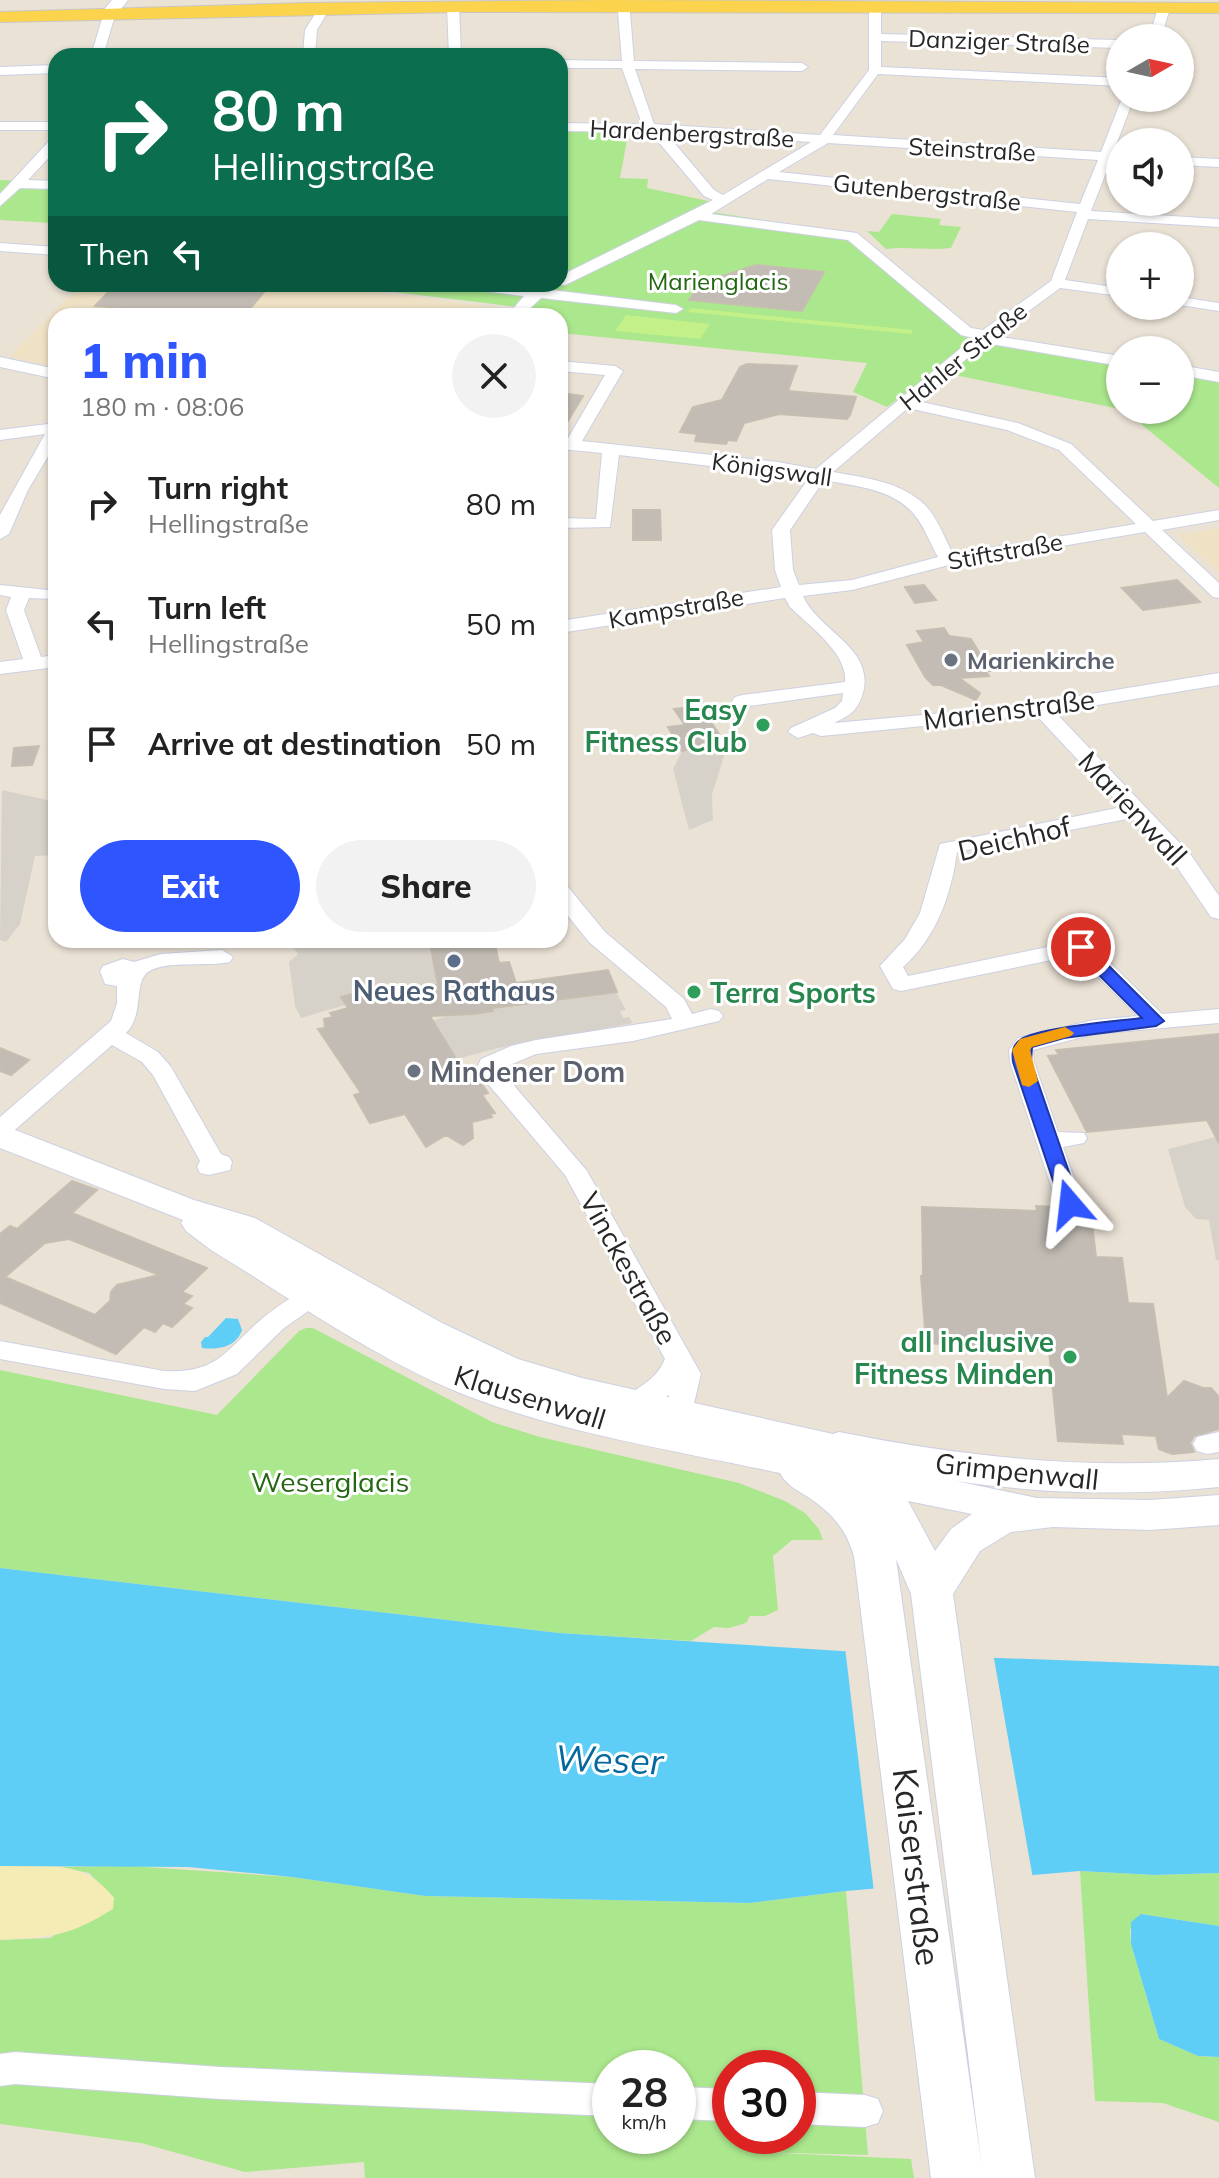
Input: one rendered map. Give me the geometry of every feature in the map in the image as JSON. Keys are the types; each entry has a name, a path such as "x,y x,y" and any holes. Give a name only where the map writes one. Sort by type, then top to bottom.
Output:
{"main road":[{"path":"114,7 542,0"},
{"path":"764,0 785,0"},
{"path":"927,0 1219,6"},
{"path":"0,15 114,7 326,3 1166,4"},
{"name":"Klausenwall","path":"0,1132 181,1208 224,1242 504,1368 580,1391 637,1416 779,1459 873,1479"},
{"name":"Klausenwall","path":"637,1416 680,1413 816,1442 837,1451 913,1507 932,1594"},
{"name":"Grimpenwall","path":"816,1442 913,1507 1146,1480 1215,1453"},
{"path":"779,1459 841,1498 913,1507"},
{"name":"Grimpenwall","path":"932,1594 961,1544 974,1531 1014,1517 1054,1491 1139,1515 1219,1510"},
{"name":"Kaiserstraße","path":"913,1507 945,2088 956,2176"},
{"name":"Kaiserstraße","path":"932,1594 1008,2176"},
{"path":"945,2088 951,2072 963,2069 977,2073 997,2090"}],"street":[{"path":"623,2 628,67 652,127 709,193 723,200"},
{"path":"310,48 311,30 326,3"},
{"path":"450,3 454,48"},
{"path":"568,278 697,216 823,140 875,70 875,4"},
{"path":"1160,24 1166,4"},
{"path":"100,48 114,7"},
{"name":"Danziger Straße","path":"877,37 1106,44"},
{"path":"568,64 802,67"},
{"path":"0,71 48,69"},
{"path":"875,70 1106,81"},
{"name":"Hahler Straße","path":"792,591 784,570 781,530 820,474 984,337 1057,283 1123,112"},
{"path":"0,126 48,126"},
{"name":"Hardenbergstraße","path":"568,127 652,127 823,140"},
{"name":"Steinstraße","path":"823,140 1105,157"},
{"path":"0,202 48,151"},
{"path":"1194,162 1219,163"},
{"name":"Gutenbergstraße","path":"768,175 1085,212 1219,223"},
{"path":"0,176 48,184"},
{"path":"697,216 852,236 966,332 1106,359"},
{"path":"0,247 48,250"},
{"path":"1057,283 1106,290"},
{"path":"513,292 676,309"},
{"path":"522,308 540,292"},
{"path":"1194,303 1219,307"},
{"path":"0,362 48,372"},
{"path":"568,367 615,371 568,442"},
{"path":"1194,373 1219,377"},
{"path":"906,403 1012,426 1065,447 1219,593"},
{"path":"0,435 48,429"},
{"path":"0,534 20,490 48,442"},
{"name":"Königswall","path":"568,445 820,474 876,485 902,496 920,510 948,560"},
{"path":"568,523 600,524 611,449"},
{"name":"Stiftstraße","path":"792,591 867,582 948,560 1219,515"},
{"path":"0,590 48,595"},
{"path":"742,701 824,688 856,687 849,659 804,614 792,591"},
{"name":"Kampstraße","path":"568,626 792,591"},
{"path":"22,592 15,610 34,664"},
{"path":"0,668 48,662"},
{"name":"Marienstraße","path":"856,687 852,703 842,712 798,732 1041,708 1219,679"},
{"name":"Marienwall","path":"1041,708 1183,860 1219,912"},
{"name":"Deichhof","path":"1135,811 947,848 943,883 935,904 905,955 891,966 901,984 1081,947 1156,1021"},
{"path":"568,902 597,937 676,1004 685,1022 711,1016"},
{"path":"0,1132 112,1035 128,1012 131,975 161,961 222,957"},
{"path":"1070,1204 1063,1139 1022,1062 1021,1050 1026,1043 1094,1027 1219,1016"},
{"name":"Vinckestraße","path":"680,1413 687,1374 679,1359 579,1177 533,1121 489,1075 489,1064 528,1049 623,1036 685,1022"},
{"path":"112,1035 150,1057 163,1072 212,1161"},
{"path":"0,1350 164,1380 195,1382 227,1367 275,1322 327,1288"},
{"name":"Vinckestraße","path":"637,1416 668,1383 679,1359"},
{"path":"0,2070 15,2068 235,2084 592,2099"},
{"path":"816,2109 865,2111"}],"shaded area":[{"path":"73,292 375,292 496,308 57,308"},
{"path":"48,317 48,365 9,357"},
{"path":"1219,528 1219,573 1178,535"},
{"path":"723,740 727,746 712,795 713,820 689,830 673,769 682,751"},
{"path":"2,790 48,800 48,855 35,856 20,924 6,942 0,940"},
{"path":"294,948 429,948 438,985 374,996 370,990 342,997 345,1005 301,1018 295,1006 289,962 298,954"},
{"path":"616,992 626,1010 620,1011 623,1018 629,1017 633,1023 498,1048 449,1061 424,1023 458,1013 493,1011 492,1008"},
{"path":"1219,1136 1219,1260 1216,1260 1209,1220 1196,1219 1185,1207 1168,1149"}],"green space":[{"name":"Marienglacis","path":"568,129 629,129 620,178 648,179 647,188 713,202 700,210 855,235 961,333 1106,359 1106,406 935,371 887,407 853,392 867,363 568,334 568,308 527,308 394,292 568,292"},
{"path":"0,180 48,182 48,223 0,220"},
{"path":"892,214 941,219 939,225 961,227 951,248 886,249 867,231 879,232"},
{"path":"691,308 913,330 911,334 688,312"},
{"path":"626,315 710,324 700,339 615,331"},
{"path":"1194,375 1219,379 1219,488 1141,424 1194,424"},
{"name":"Weserglacis","path":"313,1328 492,1422 540,1437 739,1483 785,1501 805,1513 819,1529 823,1540 792,1540 773,1556 778,1610 765,1616 750,1616 746,1623 729,1628 714,1627 691,1641 559,1633 0,1568 0,1370 217,1415 299,1331"},
{"path":"131,1866 292,1877 425,1896 749,1903 846,1891 868,2155 816,2154 816,2050 712,2050 712,2154 911,2159 914,2178 365,2178 364,2162 245,2172 141,2143 0,2124 0,1940 50,1938 114,1898 89,1873 61,1867"},
{"path":"1080,1871 1155,1875 1219,1873 1219,1926 1141,1914 1130,1930 1131,1944 1159,2039 1198,2056 1219,2057 1219,2122 1163,2103 1095,2101"}],"sand":[{"path":"0,1866 63,1867 90,1876 114,1898 113,1909 83,1926 59,1934 0,1940"}],"water":[{"path":"226,1318 238,1319 242,1330 236,1340 226,1346 202,1348 201,1342 205,1337"},
{"name":"Weser","path":"0,1568 559,1633 889,1654 1219,1666 1219,1873 1155,1875 1080,1871 846,1891 749,1903 425,1896 292,1877 188,1867 0,1866"},
{"path":"1141,1914 1219,1926 1219,2057 1198,2056 1159,2039 1131,1944 1131,1922"}],"pier":[{"path":"845,1647 993,1653 1033,1879 874,1892"}],"building":[{"path":"756,265 824,272 802,311 689,300 701,283"},
{"path":"108,292 264,292 251,308 95,306"},
{"path":"747,364 797,366 788,391 856,397 850,415 847,419 779,414 744,423 736,441 728,440 726,444 695,441 697,434 680,432 693,407 722,400 740,367"},
{"path":"568,394 583,396 568,421"},
{"path":"633,510 660,510 661,540 633,540"},
{"path":"1177,580 1200,602 1143,610 1122,588"},
{"path":"924,585 936,600 915,603 905,587"},
{"name":"Marienkirche","path":"944,628 949,636 971,639 990,671 986,671 989,676 959,678 980,693 976,700 941,685 933,685 907,645 924,642 917,631"},
{"path":"700,706 723,740 682,751 668,727 685,725 674,709"},
{"path":"39,746 32,765 12,766 14,748"},
{"name":"Mindener Dom","path":"431,948 496,948 499,963 509,962 516,983 608,970 617,992 492,1008 493,1011 474,1014 430,1016 461,1067 469,1065 488,1093 482,1095 495,1113 490,1114 492,1117 472,1122 473,1138 463,1145 446,1135 426,1147 405,1114 370,1123 354,1095 361,1093 318,1029 325,1028 324,1019 333,1017 330,1013 348,1008 341,997 370,990 376,999 401,998 405,1005 435,994 432,985 438,985"},
{"path":"1219,1034 1219,1143 1207,1120 1087,1132 1048,1056 1059,1055 1056,1050"},
{"path":"0,1048 29,1060 11,1075 0,1071"},
{"path":"72,1181 97,1190 72,1213 207,1268 182,1292 192,1296 183,1304 192,1308 172,1327 163,1323 155,1332 144,1327 116,1354 0,1303 0,1234 10,1226 17,1229","holes":["69,1239 159,1275 117,1285 111,1292 110,1301 95,1315 5,1277 45,1243"]},
{"path":"1036,1206 1056,1207 1061,1213 1091,1214 1096,1257 1122,1258 1128,1303 1153,1304 1167,1398 1184,1381 1211,1388 1219,1397 1219,1429 1194,1436 1190,1443 1194,1452 1172,1454 1159,1449 1156,1436 1121,1434 1123,1444 1058,1441 1049,1350 926,1343 921,1276 922,1207 1037,1211"}],"slow traffic":[{"path":"1029,1081 1021,1050 1026,1043 1065,1033"}],"place":[{"name":"Marienkirche","path":"951,660"},
{"name":"Easy Fitness Club","path":"763,725"},
{"name":"Neues Rathaus","path":"454,961"},
{"name":"Terra Sports","path":"694,992"},
{"name":"Mindener Dom","path":"414,1071"},
{"name":"all inclusive Fitness Minden","path":"1070,1357"}],"route":[{"path":"1070,1204 1022,1062 1021,1050 1026,1043 1063,1033 1156,1021 1081,947"}]}
